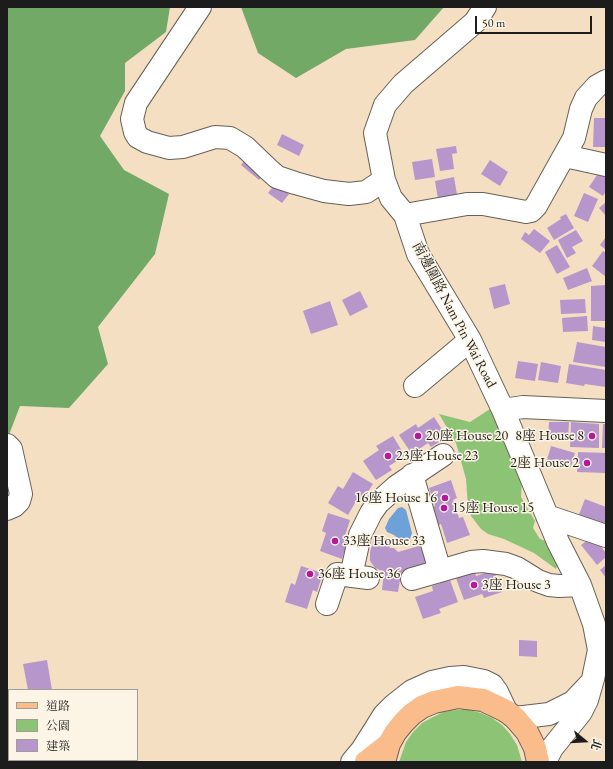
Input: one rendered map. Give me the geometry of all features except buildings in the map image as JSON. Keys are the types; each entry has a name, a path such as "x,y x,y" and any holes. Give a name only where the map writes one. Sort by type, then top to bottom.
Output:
{"main road":[{"path":"366,762 387,753 395,733 403,723 417,711 434,702 446,698 471,697 483,700 511,714 527,732 538,762"}],"street":[{"path":"200,7 136,103 132,119 135,132 138,136 147,142 170,148 215,137 230,138 245,147 277,176 324,191 349,194 366,192 384,180"},
{"name":"南邊圍路 Nam Pin Wai Road","path":"485,7 475,22 403,84 385,105 375,133 384,180 392,198 405,215 418,254 470,340 503,410 558,542 580,585 602,649 587,700 581,712 552,748 545,762"},
{"path":"405,215 467,204 483,204 526,212 531,211 536,206 574,138 581,109 586,98 597,86 606,81"},
{"path":"565,156 606,165"},
{"path":"415,386 470,340"},
{"path":"503,410 523,407 606,411"},
{"path":"7,445 11,449 21,494 19,501 14,506 7,509"},
{"path":"327,604 337,574 359,577 360,535 371,513 387,494 412,475 443,455"},
{"path":"412,475 440,571"},
{"path":"547,516 606,536"},
{"path":"412,579 471,562 495,562 517,568 538,581 548,585 580,585"},
{"path":"352,762 362,750 376,727 393,706 412,690 432,682 450,678 464,678 492,685 511,714"},
{"name":"南邊圍路 Nam Pin Wai Road","path":"511,714 549,714 573,702 593,679"}],"green space":[{"path":"7,7 170,7 166,32 125,63 125,91 100,136 124,170 169,194 155,254 98,327 108,364 69,408 20,406 7,440"},
{"path":"241,7 444,7 415,40 346,49 296,78 258,53"},
{"path":"490,409 522,480 521,497 535,521 533,528 540,539 552,543 559,562 556,569 534,553 504,539 488,534 481,529 471,516 468,508 466,479 456,443 439,414 470,422"},
{"path":"469,710 481,713 502,725 517,745 522,762 399,762 406,742 422,723 444,712"}],"water":[{"path":"402,507 406,510 412,533 410,539 404,541 401,541 394,535 387,532 385,528 389,519 398,508"}],"place":[{"name":"20座 House 20","path":"418,436"},
{"name":"8座 House 8","path":"592,436"},
{"name":"23座 House 23","path":"388,456"},
{"name":"2座 House 2","path":"587,463"},
{"name":"16座 House 16","path":"445,498"},
{"name":"15座 House 15","path":"444,508"},
{"name":"33座 House 33","path":"335,541"},
{"name":"36座 House 36","path":"310,574"},
{"name":"3座 House 3","path":"474,585"}]}
